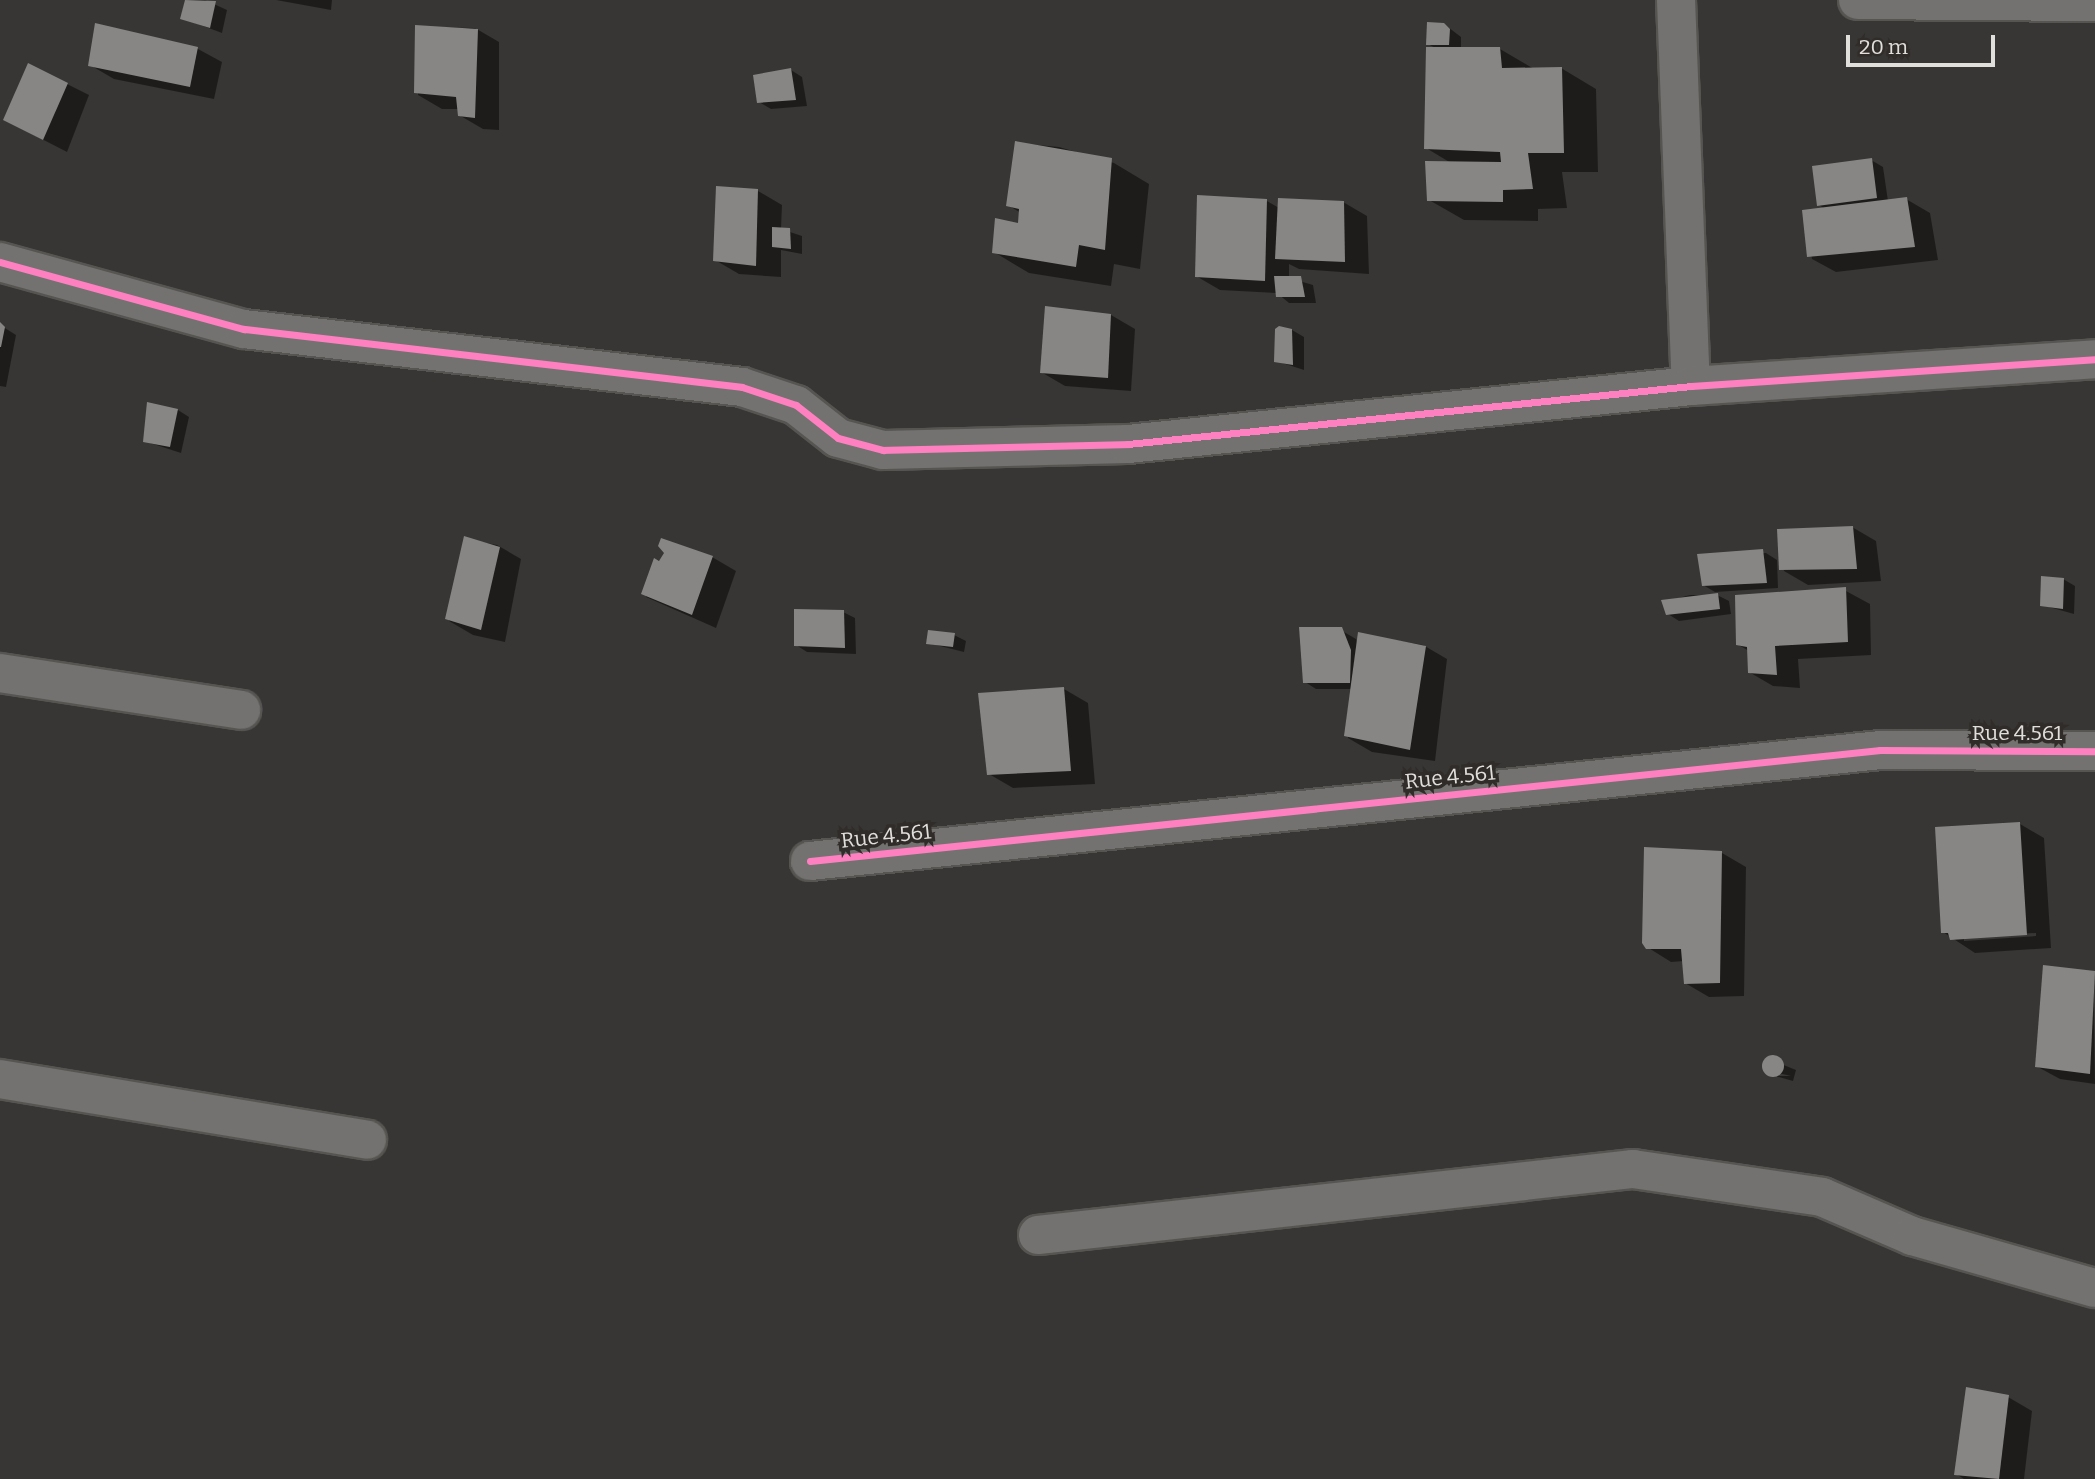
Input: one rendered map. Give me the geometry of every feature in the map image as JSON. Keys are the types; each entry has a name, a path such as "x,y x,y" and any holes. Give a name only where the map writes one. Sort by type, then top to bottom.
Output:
{"street":[{"path":"1676,0 1691,386"},
{"path":"1858,0 2095,2"},
{"path":"0,262 244,329 742,387 796,405 838,438 883,450 1128,444 1691,386 2095,359"},
{"path":"0,673 241,710"},
{"name":"Rue 4.561","path":"810,861 1880,750 2095,751"},
{"path":"0,1079 367,1140"},
{"path":"1038,1235 1633,1169 1822,1197 1912,1236 2095,1288"}],"building":[{"path":"185,0 216,1 210,28 180,19"},
{"path":"1427,22 1444,23 1450,29 1449,45 1426,45"},
{"path":"95,23 198,47 190,87 88,66"},
{"path":"415,25 478,29 475,118 458,116 456,97 414,93"},
{"path":"1426,47 1500,47 1502,68 1562,67 1564,153 1528,153 1533,189 1503,190 1503,202 1427,201 1425,161 1501,162 1500,152 1424,149"},
{"path":"28,63 68,83 43,140 3,120"},
{"path":"791,68 796,100 757,103 753,75"},
{"path":"1015,141 1112,158 1105,250 1079,245 1076,267 992,253 995,218 1018,223 1019,209 1006,206"},
{"path":"1872,158 1877,198 1817,206 1812,166"},
{"path":"716,186 758,189 756,266 713,261"},
{"path":"1197,195 1267,199 1265,281 1195,277"},
{"path":"1907,197 1915,247 1807,257 1802,210"},
{"path":"1278,198 1344,201 1345,262 1275,259"},
{"path":"772,227 790,228 791,249 772,247"},
{"path":"1274,276 1301,276 1305,297 1276,297"},
{"path":"1045,306 1111,314 1108,378 1040,373"},
{"path":"0,322 5,327 1,347 0,347"},
{"path":"1279,326 1292,329 1293,365 1274,362 1275,329"},
{"path":"147,402 178,409 170,447 143,442"},
{"path":"1853,526 1857,569 1779,570 1777,529"},
{"path":"464,536 500,547 481,630 445,619"},
{"path":"661,538 713,556 692,615 641,594 654,558 659,561 664,553 658,546"},
{"path":"1763,549 1767,583 1702,586 1697,554"},
{"path":"2041,576 2064,578 2063,609 2040,606"},
{"path":"1846,587 1848,642 1775,646 1777,675 1748,673 1747,647 1736,645 1735,595"},
{"path":"1718,593 1720,609 1666,615 1661,600"},
{"path":"794,609 844,610 845,648 794,646"},
{"path":"1299,627 1342,627 1351,650 1350,683 1303,683"},
{"path":"928,630 955,633 953,647 926,644"},
{"path":"1358,632 1426,646 1410,750 1344,736"},
{"path":"1064,687 1071,771 987,775 978,693"},
{"path":"2020,822 2027,935 1950,940 1948,933 1941,933 1935,827"},
{"path":"1644,847 1722,851 1720,983 1684,984 1681,949 1646,949 1642,943"},
{"path":"2043,965 2095,971 2090,1074 2035,1067"},
{"path":"1773,1055 1781,1058 1784,1066 1781,1074 1773,1077 1765,1074 1762,1066 1765,1058"},
{"path":"1966,1387 2009,1395 1999,1479 1954,1475"}],"cycle path":[{"path":"0,262 244,329 742,387 796,405 838,438 883,450 1128,444 1691,386 2095,359"},
{"path":"810,861 1880,750 2095,751"}]}
